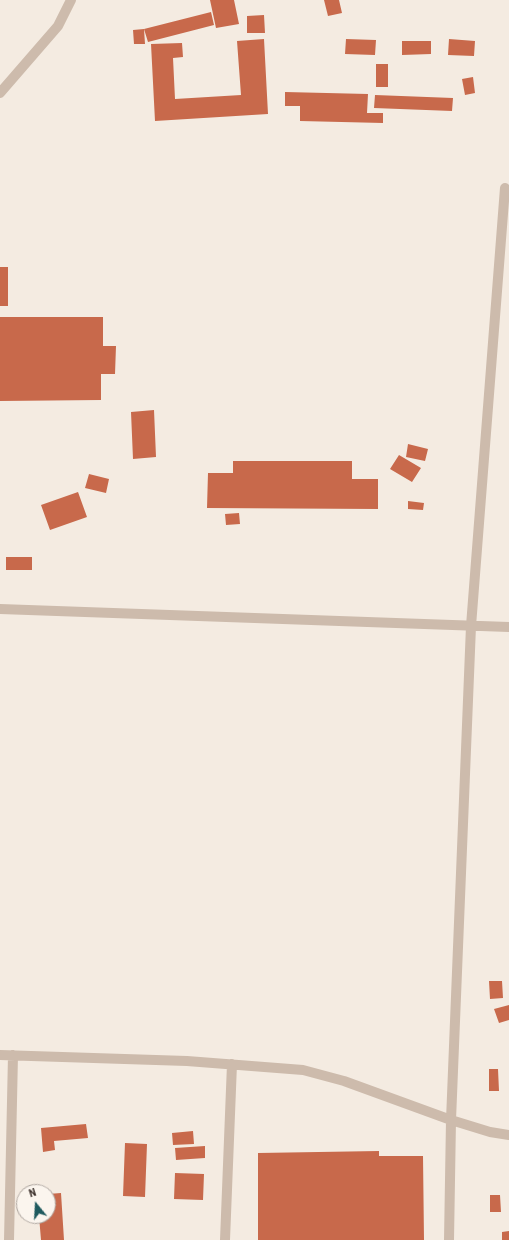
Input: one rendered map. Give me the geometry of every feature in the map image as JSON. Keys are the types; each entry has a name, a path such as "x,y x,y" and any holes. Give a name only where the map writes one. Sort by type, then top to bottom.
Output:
{"street":[{"path":"0,93 58,26 71,0"},
{"path":"449,1240 451,1120 471,626 505,188"},
{"path":"0,609 509,627"},
{"path":"0,1055 187,1061 303,1070 344,1081 451,1120 490,1132 509,1135"},
{"path":"9,1240 13,1055"},
{"path":"225,1240 232,1064"}],"building":[{"path":"210,0 234,0 239,24 216,28"},
{"path":"324,0 339,0 342,13 328,16"},
{"path":"211,12 214,25 148,42 144,29"},
{"path":"264,15 265,33 247,33 247,16"},
{"path":"144,29 145,44 134,44 133,30"},
{"path":"264,39 268,114 155,121 151,44 182,43 183,57 173,58 175,99 241,95 237,41"},
{"path":"346,39 376,40 375,55 345,54"},
{"path":"449,39 475,41 474,56 448,55"},
{"path":"402,41 431,41 431,54 402,55"},
{"path":"376,64 388,64 388,87 376,87"},
{"path":"473,77 475,93 465,95 462,79"},
{"path":"285,92 368,94 367,113 383,113 383,123 300,121 300,106 285,106"},
{"path":"375,95 453,98 452,111 374,108"},
{"path":"0,267 8,267 8,306 0,306"},
{"path":"0,317 103,317 103,346 116,346 115,374 101,374 101,400 0,401"},
{"path":"154,410 156,457 133,459 131,412"},
{"path":"408,444 428,449 425,461 406,457"},
{"path":"399,455 421,468 412,482 390,469"},
{"path":"233,461 352,461 352,479 378,479 378,509 207,508 208,473 233,473"},
{"path":"89,474 109,479 106,493 85,488"},
{"path":"78,492 87,517 50,530 41,505"},
{"path":"408,501 424,503 423,510 408,509"},
{"path":"239,513 240,524 226,525 225,514"},
{"path":"6,557 32,557 32,570 6,570"},
{"path":"489,981 502,981 503,998 490,999"},
{"path":"509,1005 509,1020 499,1023 494,1009"},
{"path":"489,1069 498,1069 499,1091 489,1091"},
{"path":"86,1124 88,1138 54,1141 55,1150 43,1152 41,1128"},
{"path":"193,1131 194,1144 173,1145 172,1133"},
{"path":"125,1143 147,1144 145,1197 123,1196"},
{"path":"205,1146 205,1158 176,1160 175,1148"},
{"path":"379,1151 379,1156 423,1156 424,1240 258,1240 258,1153"},
{"path":"175,1173 204,1174 203,1200 174,1199"},
{"path":"56,1193 61,1193 64,1240 41,1240 40,1224 56,1224"},
{"path":"490,1195 500,1195 501,1212 490,1212"},
{"path":"509,1231 509,1240 502,1240 502,1232"}]}
